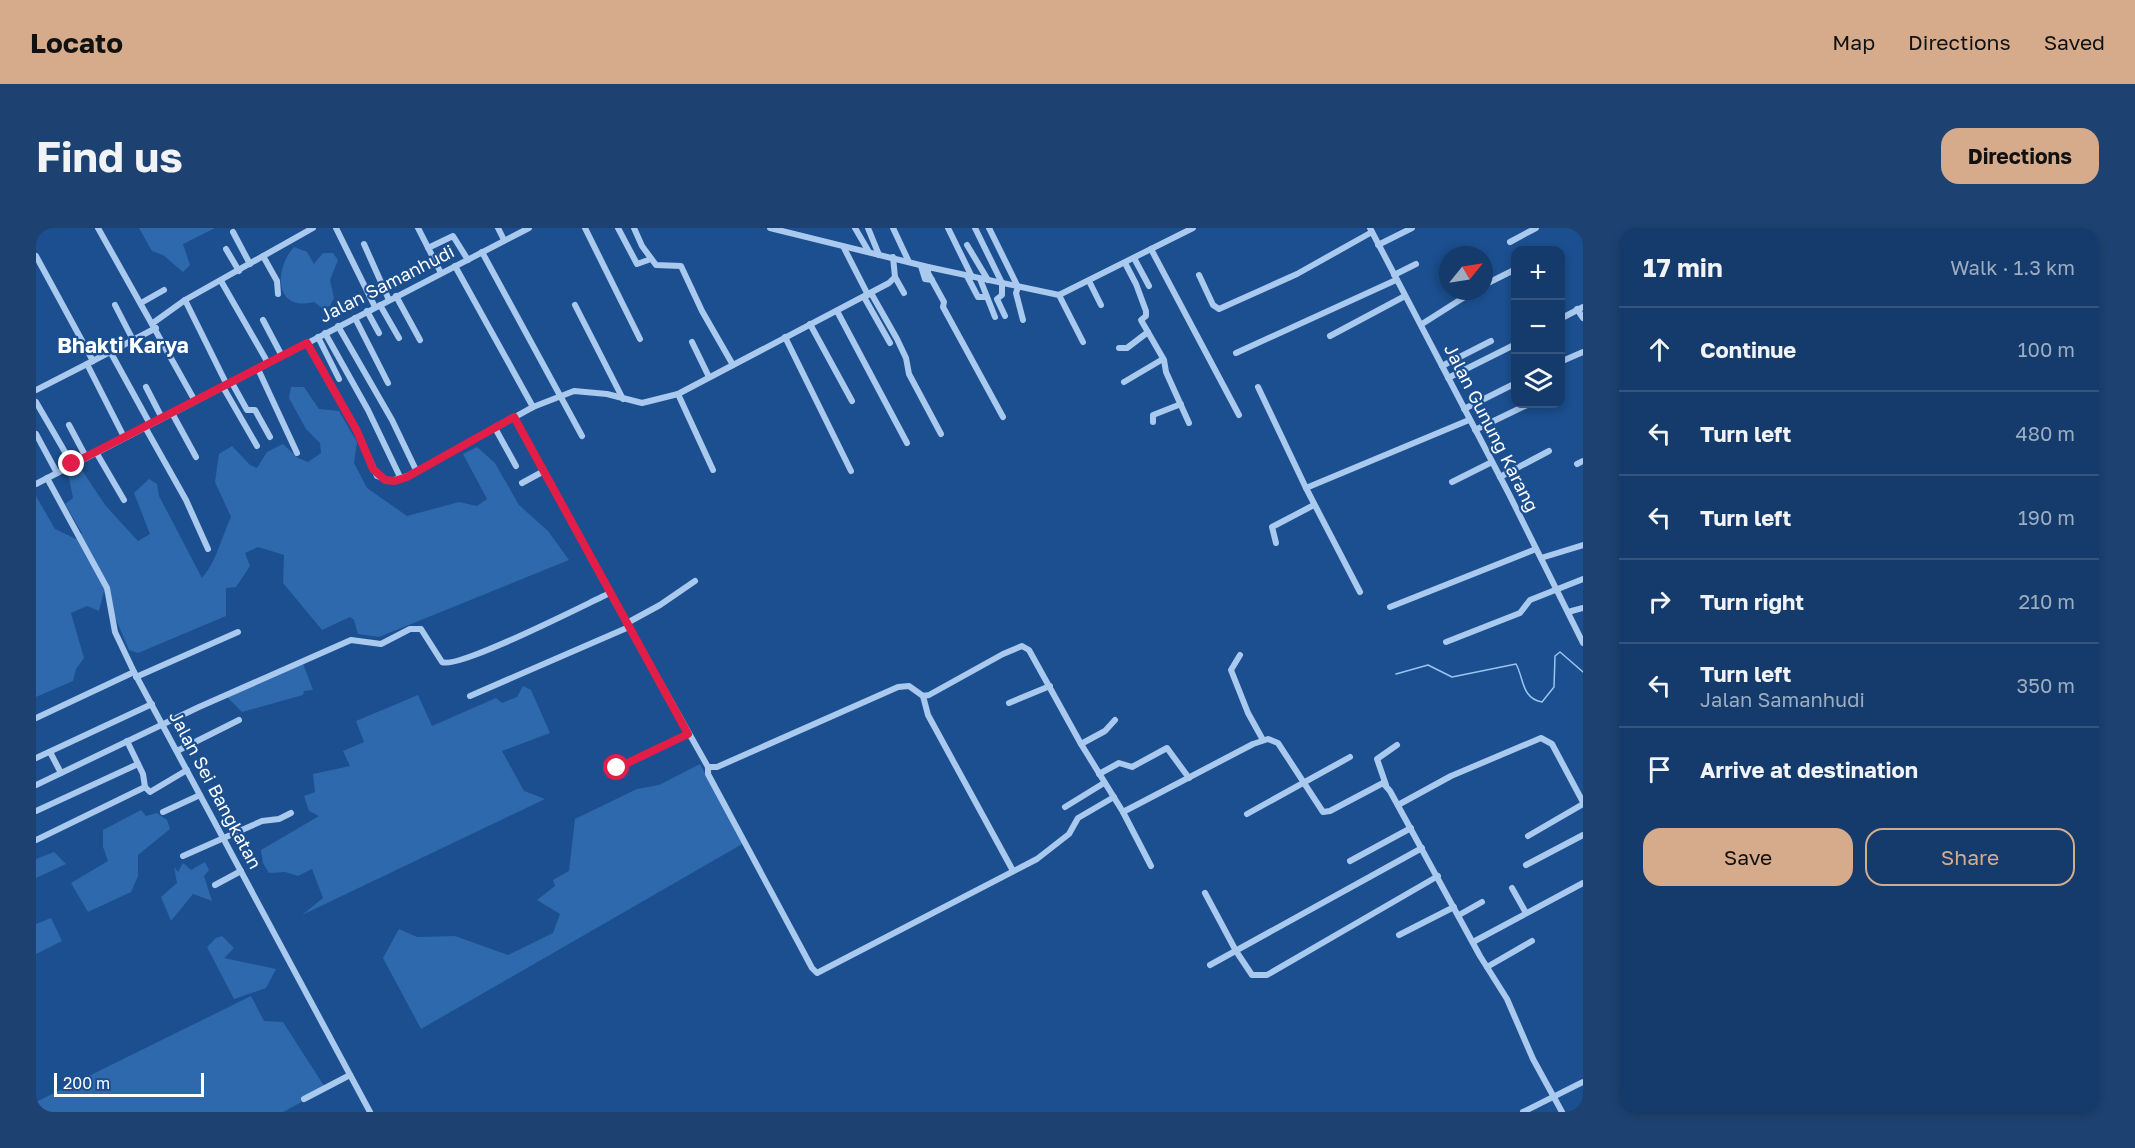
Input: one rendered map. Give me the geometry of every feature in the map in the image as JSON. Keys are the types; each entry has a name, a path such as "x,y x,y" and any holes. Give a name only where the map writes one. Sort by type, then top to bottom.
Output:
{"street":[{"path":"98,228 155,325 195,401"},
{"path":"36,390 111,353 155,325 185,300 313,228"},
{"path":"336,228 377,306 399,338"},
{"path":"418,228 441,273"},
{"path":"498,228 504,240"},
{"name":"Jalan Samanhudi","path":"36,484 528,228"},
{"path":"585,228 640,339"},
{"path":"618,228 638,265 651,259"},
{"path":"634,228 651,259 658,266 669,267 677,264 681,266 702,311 733,364"},
{"path":"770,228 925,267 1059,295 1193,228"},
{"path":"803,228 807,237"},
{"path":"855,228 869,252"},
{"path":"868,228 879,255"},
{"path":"893,228 909,262"},
{"path":"948,228 978,297 986,297"},
{"path":"975,228 1002,283 1002,295 997,300 1005,316"},
{"path":"989,228 1018,287 1016,293 1023,320"},
{"path":"1378,245 1412,228"},
{"path":"1510,242 1536,228"},
{"path":"1199,275 1213,305 1219,309 1297,274 1371,230"},
{"name":"Jalan Gunung Karang","path":"1371,230 1422,324 1568,612 1580,629 1583,643"},
{"path":"233,232 250,264"},
{"path":"428,248 453,236 468,260"},
{"path":"364,244 392,298 420,340"},
{"path":"967,245 988,280"},
{"path":"844,248 890,342"},
{"path":"226,249 239,271"},
{"path":"1151,249 1239,415"},
{"path":"482,252 582,436"},
{"path":"36,256 90,362 124,437"},
{"path":"263,256 277,281 278,294"},
{"path":"892,257 895,277 904,293"},
{"path":"1134,258 1149,286"},
{"path":"1125,263 1137,284 1146,311 1146,316 1141,320 1163,359 1189,423"},
{"path":"1236,353 1395,277 1416,264"},
{"path":"455,266 533,407"},
{"path":"925,267 944,302 943,307 1003,417"},
{"path":"1493,280 1511,271"},
{"path":"307,343 357,431 377,476 390,481 402,479 533,407 573,391 642,403 678,394 868,295 895,277"},
{"path":"980,279 994,317"},
{"path":"221,280 268,363"},
{"path":"1089,281 1101,305"},
{"path":"141,303 164,290"},
{"path":"868,295 897,339 906,358 909,374 941,434"},
{"path":"1059,295 1083,342"},
{"path":"1330,336 1405,296"},
{"path":"185,300 257,446"},
{"path":"1422,324 1460,300"},
{"path":"115,305 133,340"},
{"path":"575,305 623,399"},
{"path":"1565,316 1580,308 1583,318"},
{"path":"367,311 380,333"},
{"path":"837,311 907,443"},
{"path":"355,318 388,383"},
{"path":"263,320 282,356"},
{"path":"810,324 852,401"},
{"path":"338,326 392,420 416,470"},
{"path":"1119,348 1127,348 1148,332"},
{"path":"326,333 402,479"},
{"path":"318,337 339,379"},
{"path":"785,337 851,471"},
{"path":"1442,366 1491,340"},
{"path":"692,342 709,377"},
{"path":"1448,378 1511,346"},
{"path":"1565,360 1583,352"},
{"path":"111,353 186,500 208,549"},
{"path":"1124,382 1163,359"},
{"path":"258,369 297,453"},
{"path":"227,385 247,410 255,410 270,437"},
{"path":"1464,409 1511,385"},
{"path":"146,387 162,418"},
{"path":"1258,387 1314,505 1360,592"},
{"path":"678,394 713,470"},
{"path":"36,402 72,464"},
{"path":"1152,422 1153,415 1181,404"},
{"path":"1475,430 1521,408"},
{"path":"172,413 196,457"},
{"path":"514,417 708,767 708,774 812,968 817,973 1012,869 1020,869 1046,853 1069,834 1078,819 1114,798"},
{"path":"1306,488 1469,420"},
{"path":"69,425 86,458"},
{"path":"495,428 516,466"},
{"path":"36,434 57,473"},
{"path":"1500,477 1549,451"},
{"path":"96,452 124,500"},
{"path":"1452,482 1492,462"},
{"path":"522,483 544,471"},
{"name":"Jalan Sei Bangkatan","path":"47,478 107,588 115,632 135,675 370,1112"},
{"path":"1276,543 1272,527 1314,505"},
{"path":"1541,558 1583,545"},
{"path":"1390,608 1536,549"},
{"path":"1446,642 1520,613 1530,600 1583,579"},
{"path":"470,696 628,625 695,580"},
{"path":"36,785 162,724 351,640 381,644 410,629 421,629 442,662 450,664 483,652 610,593"},
{"path":"1568,612 1583,608"},
{"path":"36,718 238,632"},
{"path":"923,696 1022,646 1029,650 1081,744 1123,812 1151,866"},
{"path":"1240,655 1231,670 1245,708 1263,740"},
{"path":"708,767 728,762 898,687 909,686 923,696 928,714 1012,869"},
{"path":"1009,703 1050,686"},
{"path":"36,758 152,704"},
{"path":"177,751 239,720"},
{"path":"1081,744 1106,731 1115,720"},
{"path":"617,768 688,734"},
{"path":"1398,805 1450,776 1541,738 1552,744 1583,803 1528,836"},
{"path":"1123,812 1263,740 1271,739 1278,743 1318,808 1326,812 1379,784 1386,785"},
{"path":"127,741 150,792 187,770"},
{"path":"1397,745 1377,761 1386,785 1518,1020 1533,1059 1562,1112"},
{"path":"1099,774 1119,764 1132,767 1167,748 1189,778"},
{"path":"50,752 61,773"},
{"path":"1247,814 1350,757"},
{"path":"36,811 138,764"},
{"path":"1065,807 1104,783"},
{"path":"36,840 146,787"},
{"path":"163,812 200,795"},
{"path":"183,855 262,820 279,819 291,813"},
{"path":"1350,861 1411,828"},
{"path":"1527,865 1583,835"},
{"path":"1210,965 1422,848"},
{"path":"215,885 241,871"},
{"path":"1205,893 1236,951 1252,975 1267,975 1438,876"},
{"path":"1473,942 1583,883"},
{"path":"1512,888 1526,913"},
{"path":"1458,915 1482,902"},
{"path":"1399,935 1454,907"},
{"path":"1487,967 1532,941"},
{"path":"304,1099 350,1075"},
{"path":"1523,1112 1583,1082"}],"shaded area":[{"path":"139,228 215,228 183,244 190,265 183,272 163,255 152,251"},
{"path":"294,247 307,252 314,264 323,253 333,253 338,260 330,280 334,298 330,306 322,308 314,302 291,301 285,295 281,277 283,266"},
{"path":"291,387 304,387 319,409 339,411 357,442 354,463 367,488 407,516 459,502 477,506 487,499 463,454 477,447 495,463 519,505 548,531 569,560 379,637 358,634 354,620 350,617 322,630 283,583 284,555 258,547 245,553 250,566 236,587 226,588 226,616 138,653 129,650 104,591 99,611 87,606 71,613 84,658 76,669 73,681 36,697 36,496 55,529 76,539 82,533 65,504 73,498 68,473 80,467 105,505 138,541 150,534 134,493 149,479 157,484 159,496 202,578 215,557 231,517 215,482 219,454 232,446 250,465 257,468 267,452 283,444 298,458 308,462 321,453 320,443 306,429 289,398"},
{"path":"302,661 313,690 304,691 303,695 242,712 225,695"},
{"path":"523,686 531,690 550,733 502,751 524,791 545,799 302,915 323,898 312,869 298,876 285,872 269,873 263,863 261,850 319,816 309,811 304,796 315,792 313,774 350,766 343,751 364,742 356,721 418,695 432,726 496,698 502,703 517,697"},
{"path":"700,764 744,843 421,1029 383,958 399,929 417,937 455,936 508,955 553,933 560,914 537,900 555,886 553,880 569,871 575,819 637,789 659,785"},
{"path":"141,810 146,816 157,813 167,820 170,829 138,855 138,876 131,892 88,912 71,883 108,861 103,847 103,830"},
{"path":"54,852 66,864 36,878 36,859"},
{"path":"205,862 209,870 204,876 212,901 193,894 171,921 161,897 177,883 174,867 178,872 183,863 191,870"},
{"path":"51,918 62,941 36,954 36,924"},
{"path":"222,936 234,948 224,958 276,969 266,988 234,999 207,947 216,938"},
{"path":"251,996 264,1021 283,1022 326,1089 283,1112 36,1112 36,1102"}],"waterway":[{"path":"1396,674 1428,665 1452,677 1516,664 1527,692 1535,700 1542,702 1554,687 1555,656 1560,652 1583,672"}],"district":[{"name":"Bhakti Karya","path":"123,346"}],"route":[{"path":"72,464 307,343 357,431 373,469 377,476 385,480 395,481 407,477 514,417 688,734 617,768"}]}
